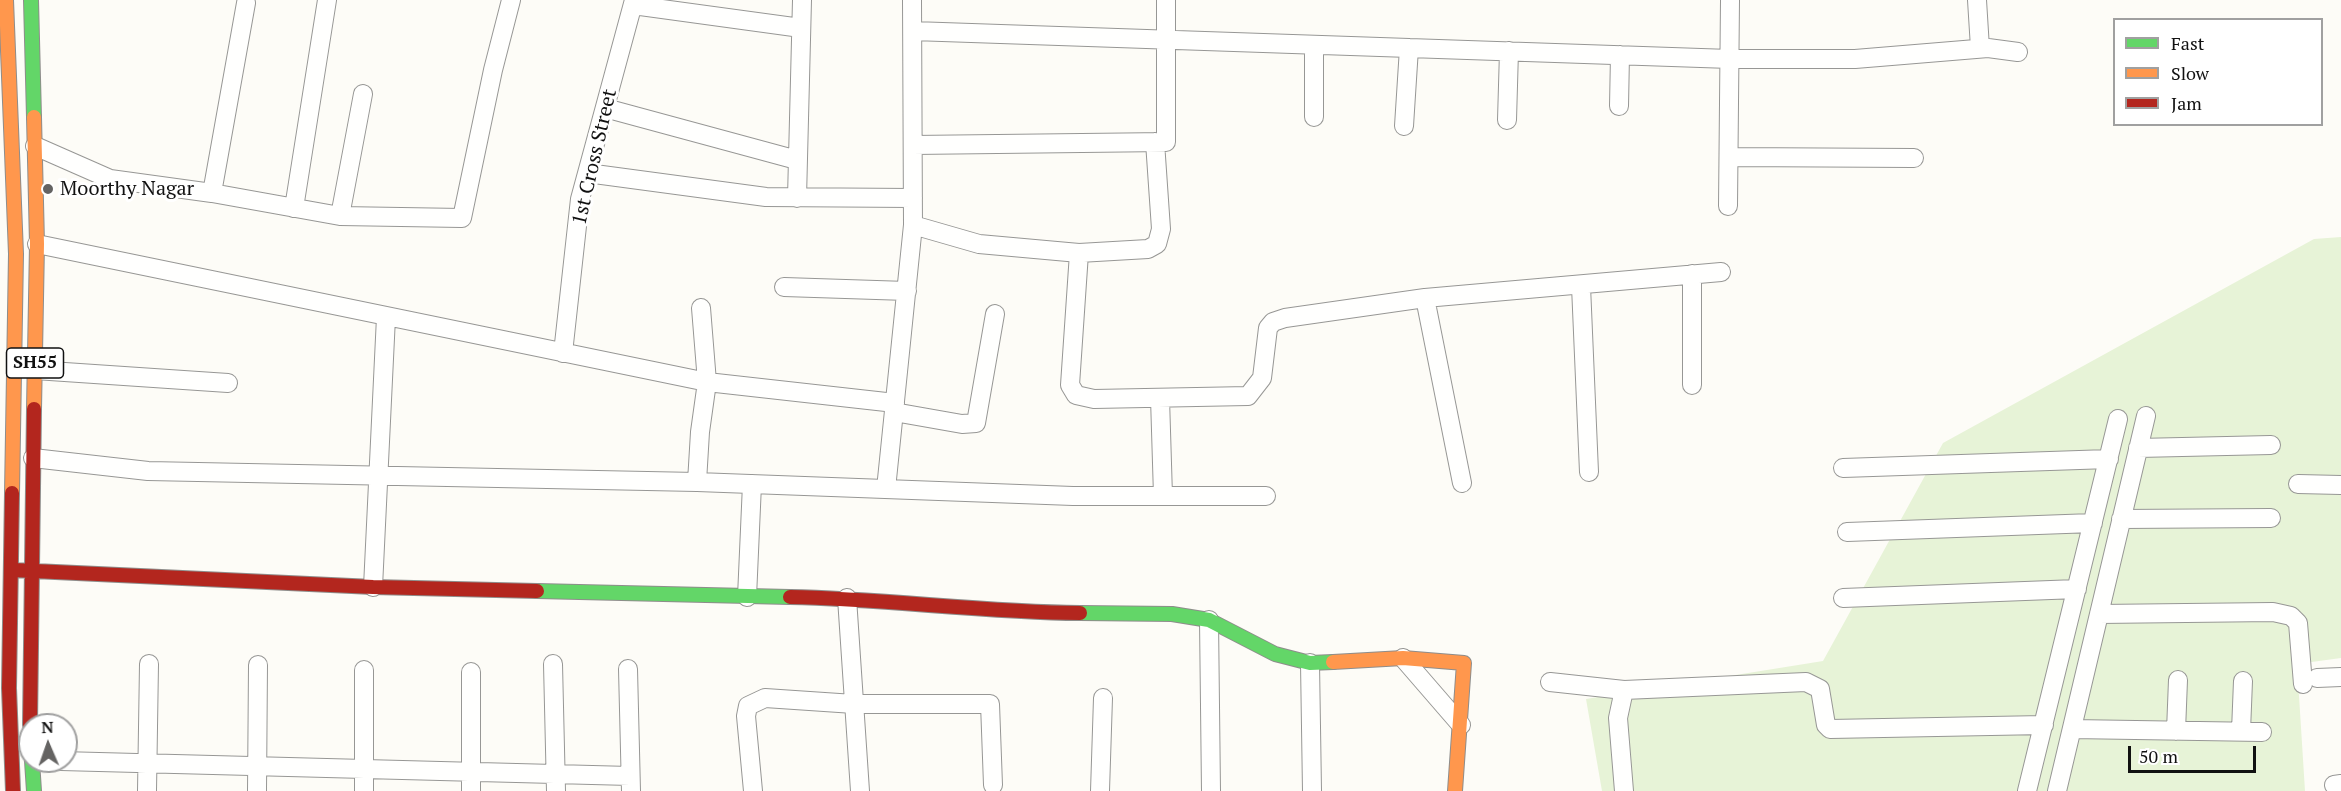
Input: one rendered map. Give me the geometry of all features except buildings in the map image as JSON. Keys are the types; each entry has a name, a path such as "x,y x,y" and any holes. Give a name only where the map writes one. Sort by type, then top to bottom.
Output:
{"street":[{"name":"SH55","path":"30,713 30,570 37,244 31,0"},
{"path":"294,208 327,0"},
{"path":"35,146 110,179 212,193 340,216 462,218 493,70 511,0"},
{"path":"796,198 802,0"},
{"path":"886,489 913,225 912,0"},
{"path":"914,145 1166,142 1168,40 1166,0"},
{"path":"1728,206 1730,0"},
{"path":"1977,0 1980,48"},
{"path":"212,193 246,3"},
{"path":"634,3 801,28"},
{"name":"1st Cross Street","path":"562,353 580,199 634,3"},
{"name":"SH55","path":"4,10 16,254 9,688 13,791"},
{"path":"913,31 1730,59 1855,59 1980,48 2018,52"},
{"path":"1314,45 1314,117"},
{"path":"1404,126 1409,48"},
{"path":"1507,120 1509,51"},
{"path":"1619,106 1620,55"},
{"path":"340,216 363,94"},
{"path":"605,108 797,160"},
{"path":"913,225 979,244 1079,253 1148,249 1157,244 1161,229 1155,141"},
{"path":"1730,157 1914,158"},
{"path":"587,173 766,197 913,198"},
{"path":"37,244 152,266 256,291 707,382 895,408 962,424 976,423 995,314"},
{"path":"1079,253 1070,386 1076,395 1094,399 1248,396 1262,378 1266,359 1265,334 1274,322 1285,318 1425,298 1720,272"},
{"path":"1692,274 1692,385"},
{"path":"1581,286 1589,472"},
{"path":"784,287 907,291"},
{"path":"1425,298 1462,483"},
{"path":"697,482 700,432 707,382 701,308"},
{"path":"374,587 386,317"},
{"path":"35,370 228,383"},
{"path":"1160,398 1163,496"},
{"path":"2057,791 2146,416"},
{"path":"2027,791 2118,419"},
{"path":"2138,448 2271,445"},
{"path":"33,458 148,471 697,482 1073,496 1266,496"},
{"path":"1843,468 2109,459"},
{"path":"747,597 752,484"},
{"path":"2298,484 2341,485"},
{"path":"2121,519 2271,518"},
{"path":"1847,532 2093,523"},
{"path":"10,570 374,587 847,598 1006,612 1172,614 1209,620 1275,654 1310,663 1403,658 1464,663 1455,791"},
{"path":"1843,598 2077,589"},
{"path":"847,598 861,791"},
{"path":"2099,614 2273,612 2291,616 2298,623 2310,681 2341,677"},
{"path":"1209,620 1211,791"},
{"path":"1403,658 1461,725"},
{"path":"1310,663 1312,791"},
{"path":"147,791 149,664"},
{"path":"257,791 258,664"},
{"path":"554,664 555,783"},
{"path":"78,762 363,771 471,782 630,784 628,669"},
{"path":"364,670 364,791"},
{"path":"471,672 471,782"},
{"path":"2176,731 2178,680"},
{"path":"2241,731 2243,681"},
{"path":"1550,682 1624,690 1806,682 1821,689 1826,724 1830,729 2043,725"},
{"path":"1624,690 1618,718 1624,791"},
{"path":"753,791 746,716 748,705 765,698 854,704 990,704 993,785"},
{"path":"1100,791 1103,698"},
{"path":"2072,729 2262,732"},
{"path":"2036,756 2066,754"},
{"path":"33,773 34,791"}],"green space":[{"path":"2341,237 2341,658 2297,664 2305,791 1602,791 1586,699 1823,661 1943,443 2314,239"}],"traffic: fast":[{"path":"31,0 34,117"},
{"path":"537,591 790,597"},
{"path":"1080,613 1172,614 1209,620 1275,654 1310,663 1333,662"},
{"path":"33,773 34,791"}],"traffic: slow":[{"path":"6,0 16,254 12,493"},
{"path":"34,117 37,244 34,409"},
{"path":"1333,662 1403,658 1464,663 1455,791"}],"traffic: jam":[{"path":"30,713 34,409"},
{"path":"12,493 9,688 13,791"},
{"path":"13,570 373,587 537,591"},
{"path":"790,597 1080,613"}],"place":[{"name":"Moorthy Nagar","path":"48,189"}]}
